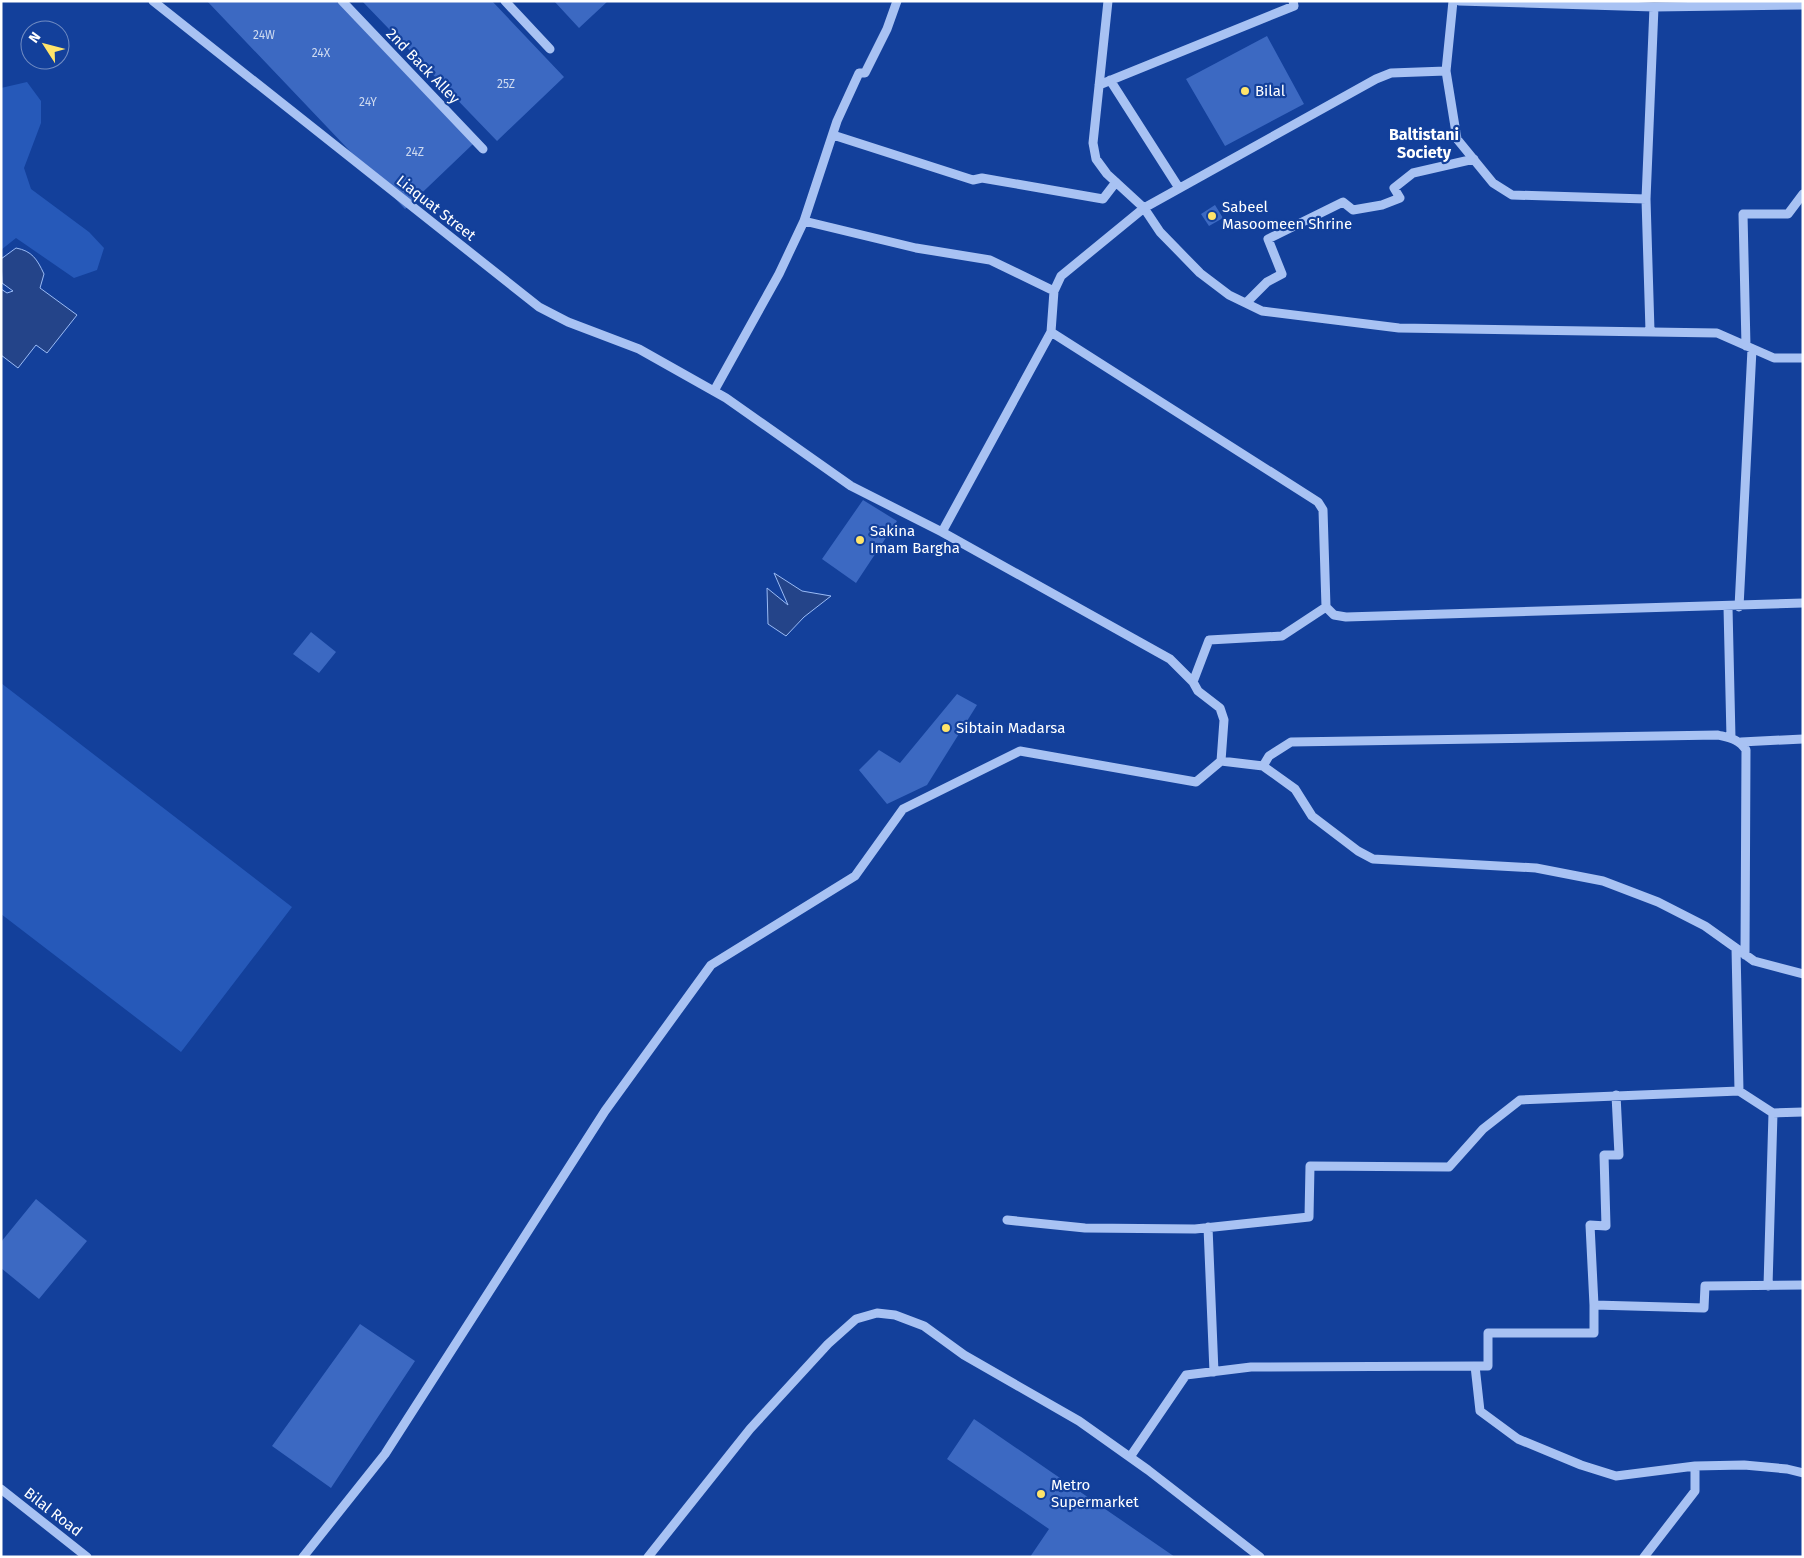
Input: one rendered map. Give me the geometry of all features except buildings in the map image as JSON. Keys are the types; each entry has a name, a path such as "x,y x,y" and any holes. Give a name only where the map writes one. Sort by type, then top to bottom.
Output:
{"street":[{"name":"Liaquat Street","path":"153,1 539,307 568,322 639,348 726,398 851,486 942,532 1170,659 1193,682 1198,691 1220,708 1224,720 1221,760"},
{"name":"2nd Back Alley","path":"342,1 483,149"},
{"path":"505,1 550,49"},
{"path":"714,391 779,274 804,221 833,135 859,73 865,73 887,28 897,1"},
{"path":"1108,1 1093,143 1096,158 1107,174 1144,208 1160,232 1200,273 1229,295 1262,312 1399,328 1716,333 1774,358 1803,358"},
{"path":"1099,85 1294,6 1293,1"},
{"path":"1453,1 1446,71 1457,139 1493,183 1512,195 1646,198"},
{"path":"1459,1 1654,7 1803,5"},
{"path":"1650,331 1646,198 1654,7"},
{"path":"942,532 1051,332 1054,291 1061,276 1144,208 1376,79 1392,73 1446,71"},
{"path":"1110,80 1180,188"},
{"path":"833,135 973,180 982,178 1103,199 1116,182"},
{"path":"1246,303 1267,282 1282,274 1268,239 1343,202 1353,210 1391,202 1400,198 1394,188 1413,173 1474,159"},
{"path":"1739,607 1749,347 1743,214 1788,214 1803,194"},
{"path":"804,221 916,248 990,260 1054,291"},
{"path":"1051,332 1318,502 1323,510 1326,607 1334,615 1346,617 1739,607 1803,603"},
{"path":"1193,682 1210,640 1282,636 1326,607"},
{"path":"1728,607 1731,738"},
{"path":"1263,766 1269,756 1291,742 1718,735 1741,742 1803,739"},
{"path":"1741,742 1746,750 1745,955"},
{"path":"303,1557 385,1454 605,1111 711,965 854,876 903,809 1020,751 1196,782 1221,760 1263,766 1295,789 1312,816 1358,851 1372,859 1536,868 1603,881 1658,902 1705,926 1754,961 1803,974"},
{"path":"1736,948 1738,1091"},
{"path":"1007,1220 1085,1228 1208,1227 1310,1217 1310,1166 1449,1167 1483,1128 1520,1100 1738,1091 1773,1113 1803,1112"},
{"path":"1130,1457 1186,1375 1251,1367 1488,1366 1488,1333 1594,1333 1590,1225 1606,1226 1604,1154 1619,1155 1616,1095"},
{"path":"1768,1286 1773,1113"},
{"path":"1208,1227 1214,1372"},
{"path":"1594,1305 1704,1308 1705,1286 1803,1285"},
{"path":"648,1557 750,1429 828,1344 856,1319 877,1313 895,1316 924,1326 964,1355 1079,1421 1130,1457 1260,1557"},
{"path":"1475,1366 1480,1412 1518,1439 1581,1465 1616,1476 1695,1466 1744,1465 1787,1468 1803,1473"},
{"path":"1644,1557 1695,1491 1695,1466"},
{"name":"Bilal Road","path":"1,1489 87,1557"}],"shaded area":[{"path":"27,82 41,101 41,123 24,168 31,189 89,232 104,248 97,270 74,278 16,238 1,250 1,88"},
{"path":"16,248 26,251 39,264 44,274 40,288 77,315 47,353 36,345 18,368 1,355 1,289 7,293 13,291 2,283 1,259"},
{"path":"774,573 802,591 831,596 804,617 786,636 768,624 767,588 788,605"},
{"path":"1,683 292,907 181,1052 1,914"}],"place":[{"name":"Bilal","path":"1245,91"},
{"name":"Sabeel Masoomeen Shrine","path":"1212,216"},
{"name":"Sakina Imam Bargha","path":"860,540"},
{"name":"Sibtain Madarsa","path":"946,728"},
{"name":"Metro Supermarket","path":"1041,1494"}],"district":[{"name":"Baltistani Society","path":"1424,143"}]}
